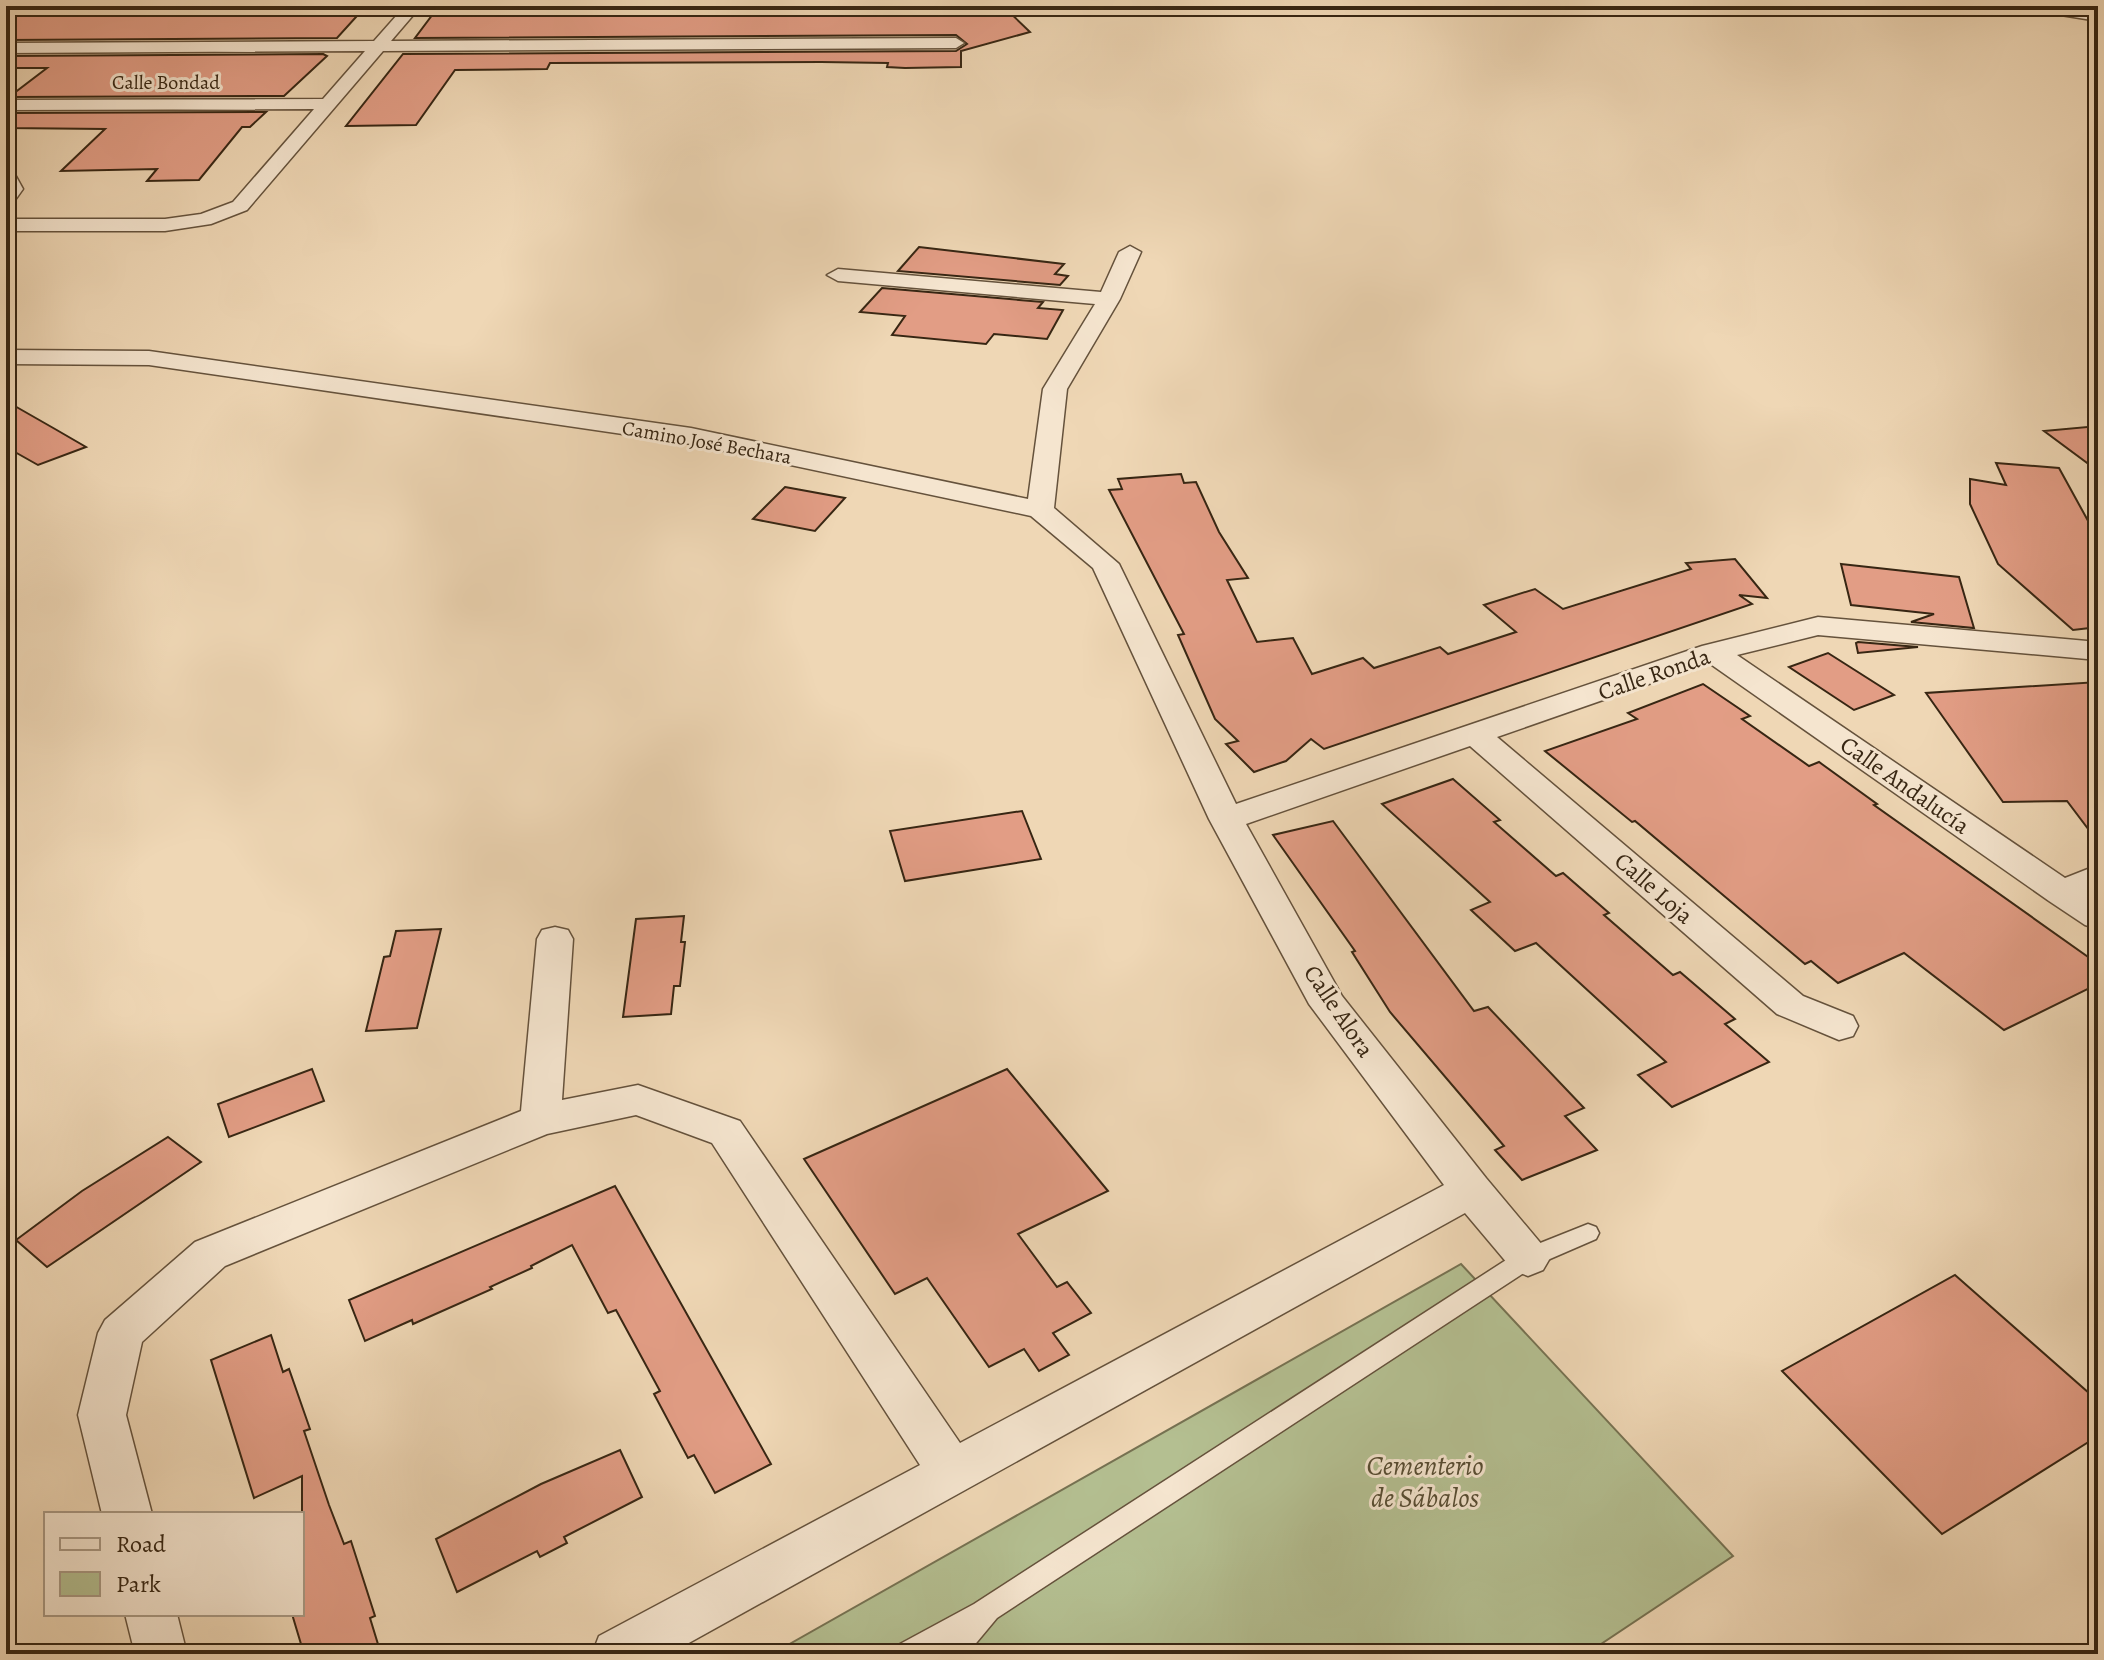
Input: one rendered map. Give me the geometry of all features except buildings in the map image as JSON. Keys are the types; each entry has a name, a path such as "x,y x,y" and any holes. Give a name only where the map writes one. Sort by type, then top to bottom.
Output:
{"street":[{"path":"255,159 391,6"},
{"path":"6,222 166,224 240,206 413,6"},
{"path":"2036,6 2098,16"},
{"path":"6,48 956,43"},
{"name":"Calle Bondad","path":"6,105 327,104"},
{"path":"6,175 13,189 6,199"},
{"path":"198,216 225,193"},
{"path":"1040,510 1055,389 1109,299 1130,252"},
{"path":"838,275 1109,299"},
{"name":"Camino José Bechara","path":"6,357 149,358 691,436 1040,510 1105,564 1226,819"},
{"name":"Calle Ronda","path":"1226,819 1477,736 1713,652 1818,626 2098,651"},
{"name":"Calle Andalucía","path":"1713,652 2098,917"},
{"name":"Calle Loja","path":"1477,736 1790,1005 1839,1026"},
{"name":"Calle Alora","path":"1226,819 1328,1004 1471,1190 1528,1258"},
{"path":"2062,893 2098,876"},
{"path":"540,1120 555,939"},
{"path":"126,1512 102,1415 121,1333 210,1254 540,1120 638,1100 726,1132 952,1472"},
{"path":"618,1654 1471,1190"},
{"path":"152,1616 161,1654"}],"lane":[{"path":"1968,6 1992,6"},
{"path":"910,1654 987,1609 1528,1258 1588,1233"},
{"path":"949,1654 987,1609"}],"green space":[{"name":"Cementerio de Sábalos","path":"1461,1264 1733,1556 1586,1654 772,1654"}]}
